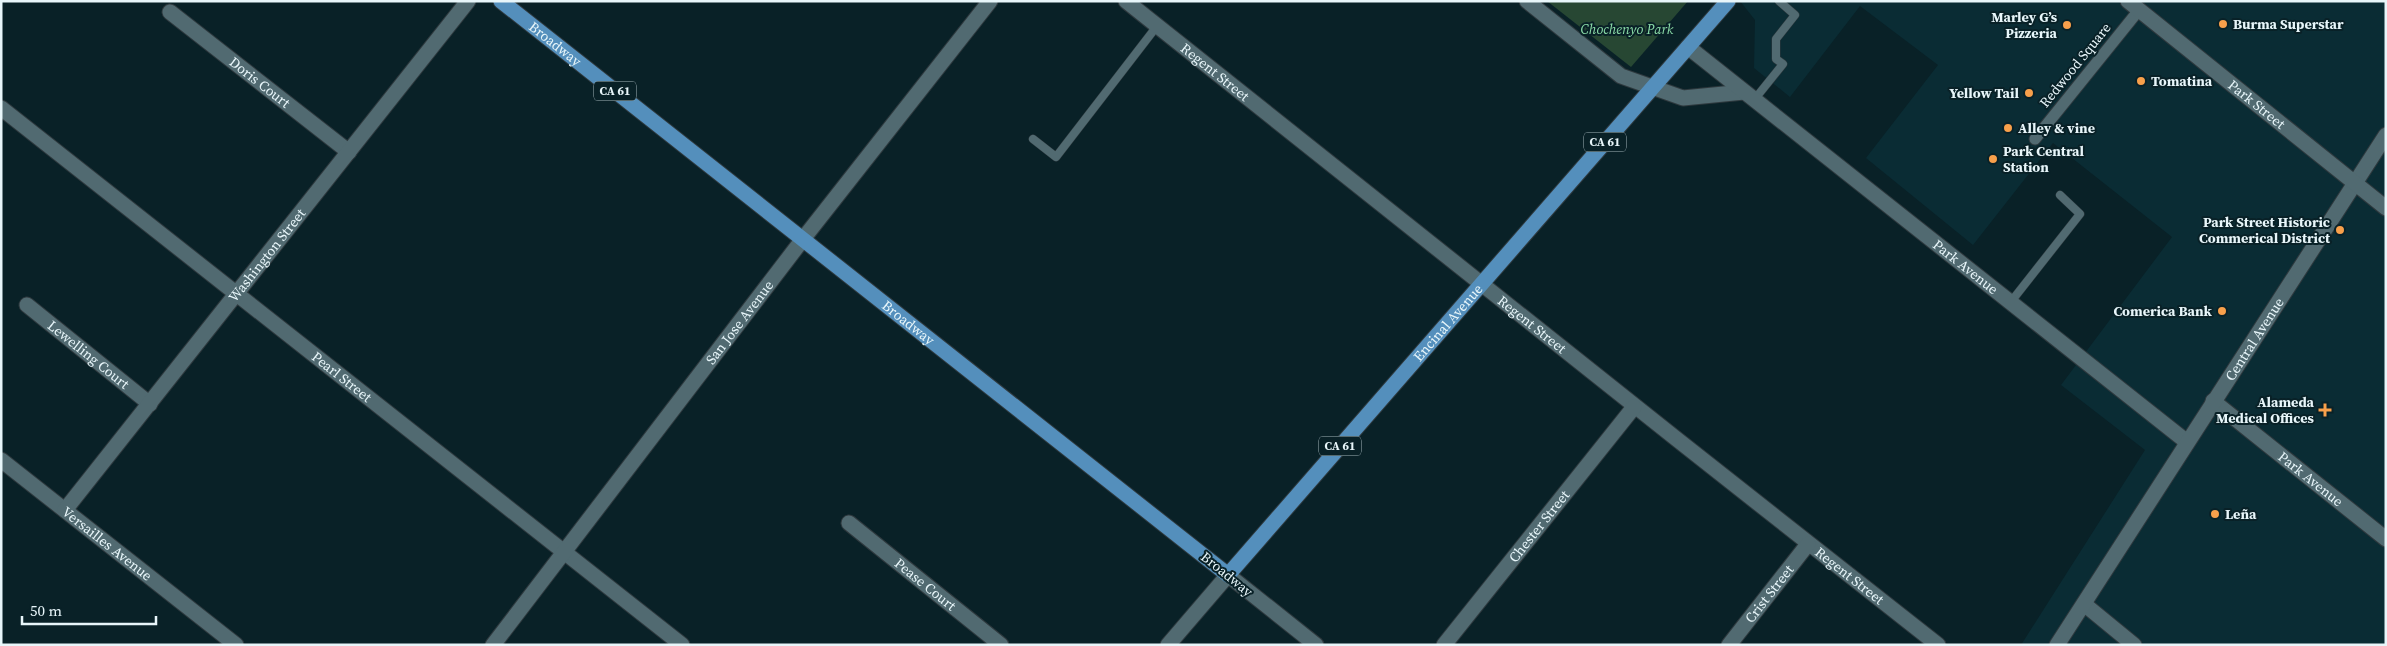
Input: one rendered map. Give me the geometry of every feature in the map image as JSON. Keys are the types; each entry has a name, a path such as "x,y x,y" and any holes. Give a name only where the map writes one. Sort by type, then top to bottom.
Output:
{"main road":[{"name":"Broadway","path":"501,1 1228,574"},
{"name":"Encinal Avenue","path":"1228,574 1688,48 1725,2"}],"street":[{"name":"Washington Street","path":"65,510 468,1"},
{"name":"San Jose Avenue","path":"493,645 803,239 990,1"},
{"name":"Regent Street","path":"1126,1 1634,406 1938,645"},
{"path":"1527,1 1621,76 1684,98 1749,96"},
{"name":"Redwood Square","path":"2036,139 2133,6"},
{"name":"Park Street","path":"2133,6 2386,208"},
{"name":"Doris Court","path":"170,12 349,152"},
{"name":"Park Avenue","path":"1688,48 2187,442"},
{"name":"Pearl Street","path":"1,108 682,645"},
{"name":"Central Avenue","path":"2057,645 2386,135"},
{"name":"Lewelling Court","path":"27,305 150,404"},
{"name":"Park Avenue","path":"2213,401 2386,539"},
{"name":"Chester Street","path":"1444,645 1634,406"},
{"name":"Versailles Avenue","path":"1,460 236,645"},
{"name":"Pease Court","path":"849,523 1001,645"},
{"name":"Crist Street","path":"1729,645 1808,544"},
{"name":"Encinal Avenue","path":"1168,645 1228,574"},
{"name":"Broadway","path":"1228,574 1316,645"},
{"path":"2084,604 2134,645"}],"lane":[{"path":"1749,96 1783,64 1776,59 1776,39 1795,15 1779,1"},
{"path":"1033,139 1056,157 1130,64 1157,26"},
{"path":"2010,303 2080,214 2060,195"}],"shaded area":[{"path":"1740,1 2386,1 2386,645 2021,645 2145,450 2061,385 2172,237 2053,143 1973,245 1866,158 1938,65 1860,6 1790,97 1754,68 1755,20"}],"green space":[{"name":"Chochenyo Park","path":"1547,1 1688,1 1631,67"}],"place":[{"name":"Burma Superstar","path":"2223,24"},
{"name":"Marley G’s Pizzeria","path":"2067,25"},
{"name":"Tomatina","path":"2141,81"},
{"name":"Yellow Tail","path":"2029,93"},
{"name":"Alley & vine","path":"2008,128"},
{"name":"Park Central Station","path":"1993,159"},
{"name":"Park Street Historic Commerical District","path":"2340,230"},
{"name":"Comerica Bank","path":"2222,311"},
{"name":"Alameda Medical Offices","path":"2325,410"},
{"name":"Leña","path":"2215,514"}]}
